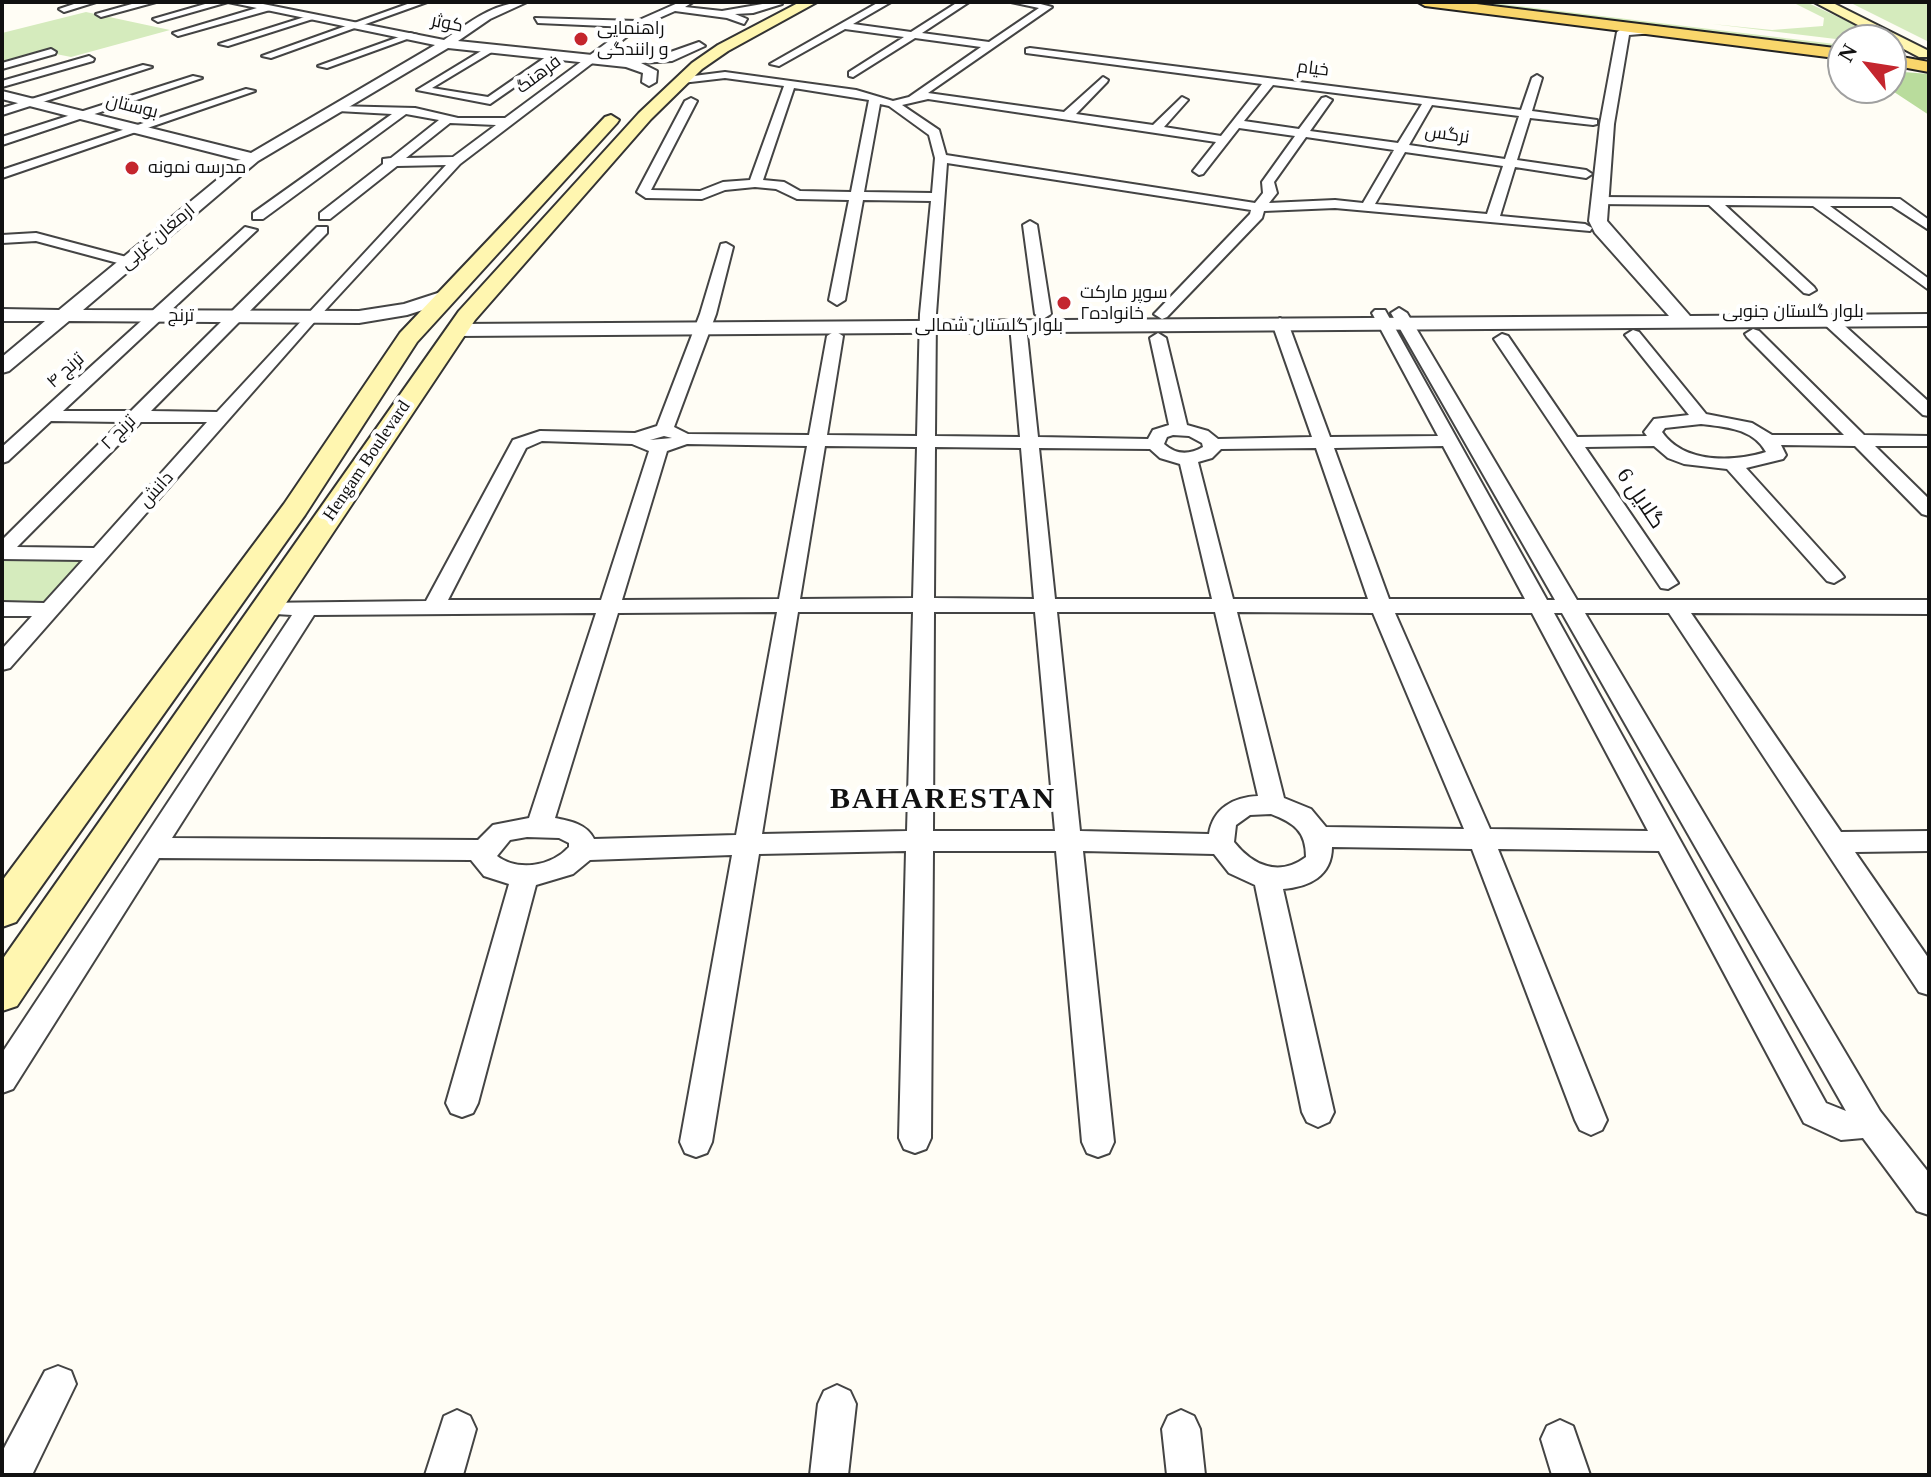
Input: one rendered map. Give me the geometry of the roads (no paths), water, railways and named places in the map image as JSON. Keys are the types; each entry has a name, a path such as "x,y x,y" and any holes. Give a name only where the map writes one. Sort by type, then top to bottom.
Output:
{"main road":[{"name":"Hengam Boulevard","path":"692,73 723,48 810,2"},
{"path":"1425,2 1827,52"},
{"path":"1513,2 1827,40"},
{"path":"1821,2 1860,24"},
{"path":"1838,2 1928,56"},
{"name":"Hengam Boulevard","path":"2,993 462,323 645,116 744,21 779,3"},
{"path":"1907,48 1928,56"},
{"path":"1907,58 1928,56"},
{"name":"Hengam Boulevard","path":"2,911 295,509 408,338 568,165 667,65 692,73"},
{"path":"568,165 599,166"},
{"path":"38,861 95,858"}],"street":[{"path":"64,9 91,2"},
{"path":"101,14 151,2"},
{"path":"158,19 223,2"},
{"name":"کوثر","path":"234,2 294,13 316,11 357,25 446,44 601,58 667,58 692,73"},
{"path":"267,56 422,2"},
{"name":"ارمغان غربی","path":"2,367 253,158 446,44 486,16 521,2"},
{"name":"فرهنگ","path":"312,316 456,161 506,122 601,58 638,24 688,2"},
{"path":"775,64 886,2"},
{"path":"853,74 964,2"},
{"path":"912,99 1047,7 1016,2"},
{"path":"673,8 711,12 753,10 779,3"},
{"path":"178,33 267,8"},
{"path":"224,44 316,11"},
{"path":"711,12 744,21"},
{"path":"538,20 638,24"},
{"path":"1588,22 1609,31 1589,215"},
{"path":"843,26 989,45"},
{"path":"1651,30 1623,32 1586,174 1589,215 1671,316"},
{"path":"323,66 413,35"},
{"path":"491,48 422,90 493,100 557,54"},
{"name":"خیام","path":"1030,51 1600,123"},
{"path":"2,66 51,52"},
{"name":"کوثر","path":"601,58 647,68 649,82"},
{"path":"2,84 89,59"},
{"path":"2,112 147,67"},
{"path":"692,73 790,84 893,104 935,133 941,158 935,197 929,320 915,1138"},
{"path":"692,73 725,75"},
{"path":"692,73 644,192 646,194 702,195 723,186 755,183 779,185 797,195 935,197"},
{"path":"2,141 197,78"},
{"path":"1492,219 1537,78"},
{"path":"1068,115 1103,80"},
{"path":"1199,171 1270,81"},
{"path":"755,183 790,84"},
{"path":"2,174 250,91"},
{"name":"بوستان","path":"2,95 253,158"},
{"path":"893,104 912,99 949,98 1226,140"},
{"path":"837,300 875,99"},
{"path":"1157,128 1182,100"},
{"path":"1162,314 1257,215 1258,207 1270,193 1268,182 1326,100"},
{"path":"1367,207 1429,101"},
{"path":"338,108 427,112 448,119 506,122"},
{"path":"258,216 403,111"},
{"name":"ترنج ۲","path":"2,552 236,316 383,162 448,119"},
{"name":"نرگس","path":"1239,124 1586,174"},
{"path":"941,158 1258,207 1294,204 1367,207 1492,219 1589,215 1713,202 1895,202 1929,226"},
{"path":"383,162 456,161"},
{"path":"333,162 362,162"},
{"path":"1713,202 1809,290"},
{"path":"1817,202 1929,286"},
{"path":"1030,225 1043,314"},
{"name":"ترنج ۴","path":"2,457 250,230"},
{"path":"2,239 36,237 129,262"},
{"path":"539,827 609,607 655,439 705,321 726,247"},
{"path":"359,317 407,309 444,297"},
{"name":"بلوار گلستان شمالی","path":"462,323 929,320 1043,314 1162,314 1192,319 1280,323 1392,318"},
{"name":"ترنج","path":"2,315 359,317"},
{"name":"دانش","path":"2,663 312,316"},
{"name":"بلوار گلستان شمالی","path":"929,320 1018,325 1192,319 1671,316"},
{"name":"بلوار گلستان جنوبی","path":"1671,316 1929,318"},
{"path":"1831,316 1929,397"},
{"path":"1831,316 1929,411"},
{"path":"359,317 393,324 408,338"},
{"path":"1392,318 1449,441 1815,1113 1840,1127 1856,1127 1869,1121"},
{"path":"1392,318 1570,607 1869,1121 1929,1199"},
{"path":"1280,323 1381,606 1481,839 1591,1120"},
{"path":"1018,325 1098,1142"},
{"path":"1753,334 1929,510"},
{"path":"1633,335 1701,419"},
{"path":"696,1142 835,336"},
{"path":"1158,338 1179,430"},
{"name":"گلایل 6","path":"1502,339 1929,983"},
{"path":"46,416 221,417"},
{"path":"1701,419 1732,422 1753,429 1769,440 1777,455 1764,459 1707,462 1666,450 1653,432 1660,423 1701,419"},
{"path":"1155,444 1159,434 1179,430 1202,434 1213,444 1449,441"},
{"path":"433,608 519,444 540,436 655,439 676,444 683,439 1155,444 1166,456 1188,458 1206,454 1212,450 1213,444"},
{"path":"1769,440 1929,441"},
{"path":"1572,442 1657,441"},
{"path":"1188,458 1273,804"},
{"path":"1731,462 1834,577"},
{"path":"2,552 99,554"},
{"path":"266,608 925,605 1570,607 1672,595 1929,607"},
{"path":"2,1079 307,608"},
{"path":"2,609 50,610"},
{"path":"1273,804 1302,816 1319,837 1319,861 1299,877 1267,879 1238,866 1221,844 1224,821 1244,806 1273,804"},
{"path":"539,827 572,831 581,838 583,850 576,861 562,868 525,875 502,874 491,869 484,860 484,850 502,832 539,827"},
{"path":"1319,837 1668,841"},
{"path":"583,850 920,840 1068,839 1221,844"},
{"path":"1834,842 1929,841"},
{"path":"150,848 484,850"},
{"path":"462,1103 525,875"},
{"path":"1267,879 1318,1112"},
{"path":"11,1475 58,1384"},
{"path":"829,1475 837,1404"},
{"path":"444,1475 457,1429"},
{"path":"1181,1429 1186,1475"},
{"path":"1560,1439 1571,1475"}],"place":[{"name":"راهنمایی و رانندگی","path":"581,39"},
{"name":"مدرسه نمونه","path":"132,168"},
{"name":"سوپر ماركت خانواده٢","path":"1064,303"}],"district":[{"name":"BAHARESTAN","path":"943,800"}]}
